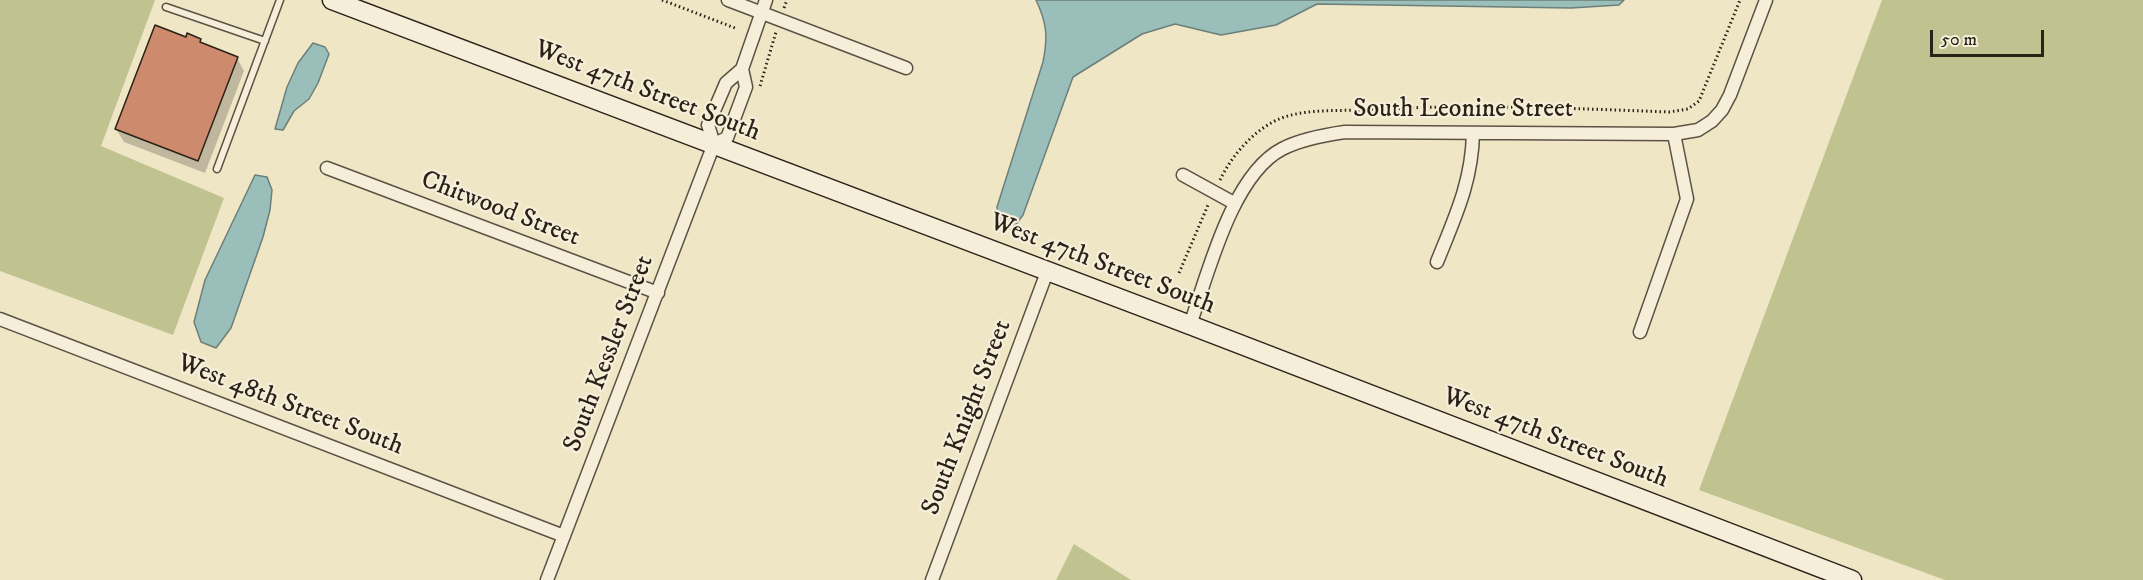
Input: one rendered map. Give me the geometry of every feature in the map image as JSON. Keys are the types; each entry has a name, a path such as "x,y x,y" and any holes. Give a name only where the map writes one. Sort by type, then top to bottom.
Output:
{"street":[{"name":"West 47th Street South","path":"332,0 1190,325 1852,580"},
{"path":"728,0 906,68"},
{"name":"South Kessler Street","path":"547,580 714,144 708,125 726,83 742,69 766,0"},
{"name":"South Leonine Street","path":"1190,325 1234,203 1250,178 1281,149 1299,142 1345,132 1674,134 1698,130 1712,122 1730,95 1766,0"},
{"name":"South Kessler Street","path":"714,144 727,138 746,87 742,69"},
{"path":"1437,262 1467,185 1473,154 1473,132"},
{"path":"1640,332 1687,200 1674,134"},
{"name":"Chitwood Street","path":"327,168 658,293"},
{"path":"1183,176 1234,203"},
{"name":"South Knight Street","path":"932,580 1047,272"},
{"name":"West 48th Street South","path":"0,319 564,536"}],"lane":[{"path":"217,169 280,0"},
{"path":"166,7 265,42"}],"path":[{"path":"662,0 735,28"},
{"path":"757,94 787,0"}],"green space":[{"path":"0,0 155,0 101,146 224,198 173,335 0,271"},
{"path":"1882,0 2143,0 2143,580 1945,580 1699,490"},
{"path":"1074,544 1131,580 1056,580"}],"water":[{"path":"1036,0 1624,0 1619,5 1571,8 1317,4 1276,25 1221,35 1175,24 1142,34 1073,77 1023,215 1012,230 999,225 997,207 1043,62 1046,30"},
{"path":"313,43 325,47 329,54 318,83 309,99 294,111 283,130 275,129 287,87 298,63"},
{"path":"255,175 267,177 272,190 270,210 263,237 231,328 216,348 201,342 194,322 205,280"}],"building":[{"path":"155,25 186,37 187,33 201,39 200,42 238,57 198,161 115,129"}]}
